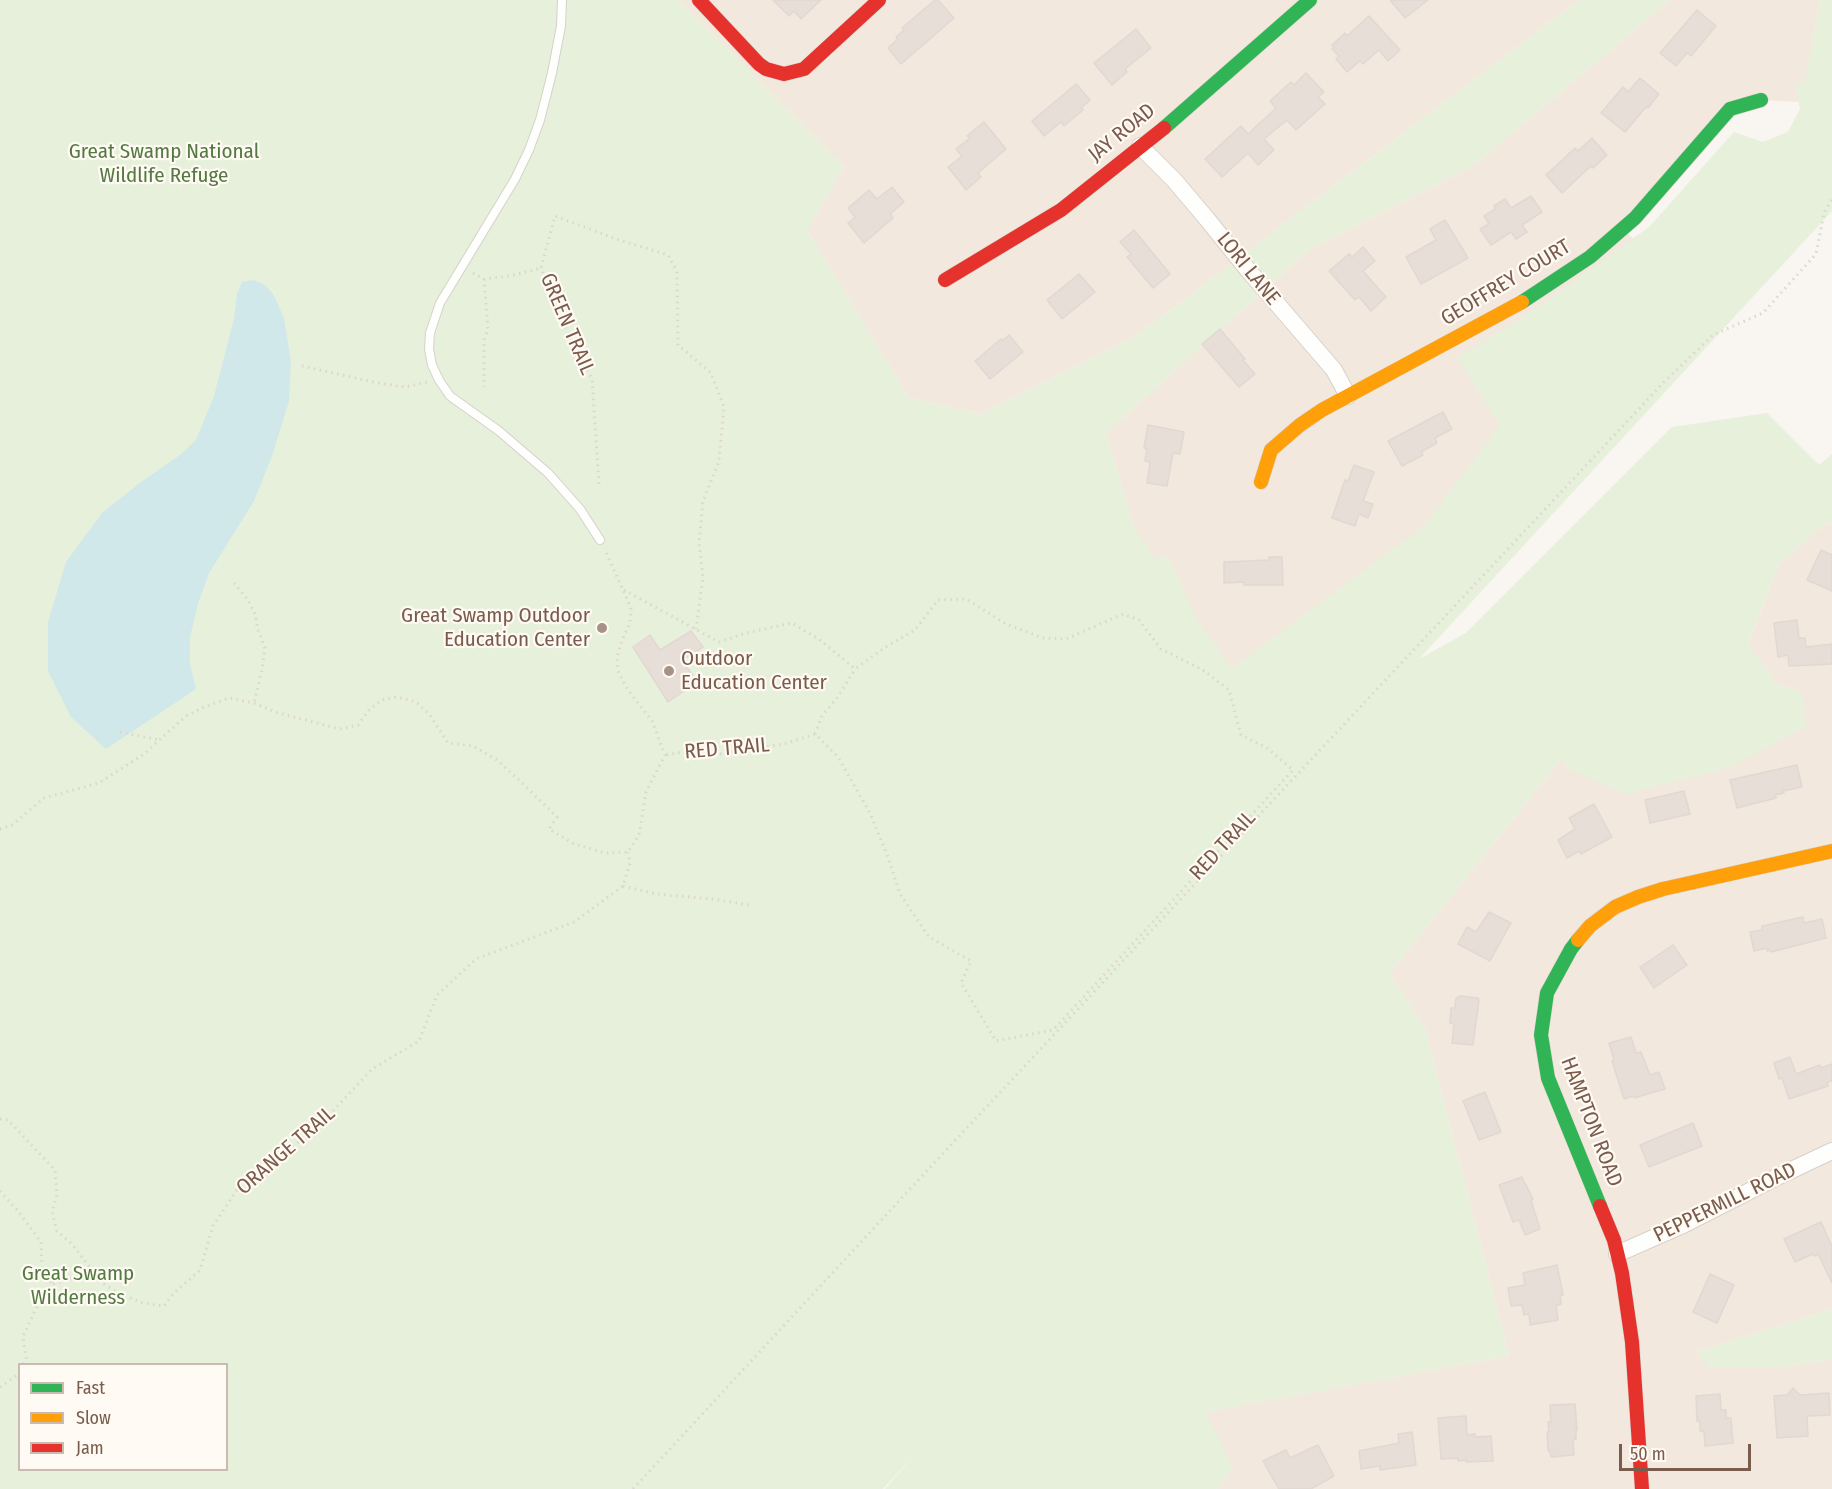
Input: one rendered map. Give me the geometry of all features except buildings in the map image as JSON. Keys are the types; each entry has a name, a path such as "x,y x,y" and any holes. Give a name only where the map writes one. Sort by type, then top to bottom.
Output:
{"street":[{"path":"699,0 759,64 766,69 784,74 804,69 879,0"},
{"name":"JAY ROAD","path":"945,279 1048,219 1140,146 1310,0"},
{"name":"GEOFFREY COURT","path":"1261,482 1271,450 1314,415 1530,297 1590,257 1635,218 1730,109 1761,100"},
{"name":"LORI LANE","path":"1140,146 1174,180 1334,370 1348,396"},
{"name":"HAMPTON ROAD","path":"1642,1489 1629,1310 1617,1254 1586,1168 1548,1078 1541,1035 1547,993 1571,949 1590,926 1615,908 1638,897 1690,882 1832,851"},
{"name":"PEPPERMILL ROAD","path":"1617,1254 1685,1224 1832,1152"}],"lane":[{"path":"562,0 561,26 540,120 515,179 440,303 430,333 432,365 450,396 499,431 548,473 580,509 600,540"}],"path":[{"path":"633,1489 1664,382 1713,335 1763,313 1816,254 1824,213 1832,199"},
{"name":"GREEN TRAIL","path":"598,483 592,379 560,316 541,268 555,216 616,239 668,255 677,271 678,345 711,373 724,407 719,461 703,501 699,543 703,577 696,629"},
{"path":"460,267 484,279 510,276 541,268"},
{"path":"484,279 488,329 484,340 484,387"},
{"path":"302,366 405,387 439,380"},
{"path":"600,540 631,608 630,624 621,640 617,657 618,671 628,690 652,721 665,755 646,792 639,835 628,852 630,863 623,886 656,894 712,898 749,905"},
{"path":"234,583 248,600 255,614 265,648 254,702"},
{"path":"624,590 719,642 746,633 792,623 820,640 855,669 837,698 822,716 815,734"},
{"name":"RED TRAIL","path":"665,755 694,750 720,754 784,744 815,734 838,758 870,813 900,894 929,937 970,961 961,983 996,1041 1053,1030 1293,770 1267,748 1241,735 1229,690 1203,670 1161,649 1139,620 1122,614 1066,639 1043,638 1006,624 966,599 938,600 915,630 884,648 855,669"},
{"path":"0,829 12,825 44,798 99,783 144,754 186,716 229,698 254,702 275,712 340,729 358,725 369,710 382,700 397,697 416,702 430,715 448,743 474,746 497,760 557,817 549,829 574,844 604,853 628,852"},
{"path":"120,732 159,740"},
{"name":"ORANGE TRAIL","path":"0,1119 8,1120 55,1170 57,1195 52,1212 57,1231 90,1266 102,1283 118,1293 143,1303 164,1306 173,1294 200,1270 213,1226 237,1191 319,1126 372,1069 419,1041 437,995 476,959 574,922 623,886"},
{"path":"0,1191 41,1242 42,1271 52,1284"},
{"path":"24,1363 26,1358 23,1337 41,1296 52,1284 69,1280 90,1266"},
{"path":"0,1387 18,1374"}],"shaded area":[{"path":"679,0 1579,0 1136,336 981,414 909,398 807,230 844,167"},
{"path":"1670,0 1820,0 1802,102 1761,100 1730,109 1623,229 1708,310 1340,705 1218,663 1144,561 1106,433 1311,248 1473,166"},
{"path":"1832,523 1832,1309 1697,1352 1784,1367 1832,1359 1832,1489 1218,1489 1232,1467 1205,1412 1509,1356 1425,1028 1389,974 1562,758 1802,693 1776,683 1748,645 1779,564 1824,525"}],"green space":[{"path":"0,0 679,0 844,167 807,230 909,398 981,414 1136,336 1579,0 1670,0 1473,166 1311,248 1106,433 1134,527 1155,559 1168,556 1197,619 1232,668 1424,526 1500,425 1457,358 1531,312 1649,227 1734,132 1763,142 1788,132 1800,109 1795,80 1804,87 1820,0 1832,0 1832,211 1419,659 1466,633 1672,427 1767,413 1819,465 1832,454 1832,523 1824,525 1779,564 1748,644 1776,683 1802,693 1806,727 1729,768 1625,794 1567,768 1561,759 1389,974 1425,1028 1509,1356 1206,1412 1233,1467 1218,1489 885,1489 913,1457 883,1489 0,1489"},
{"path":"1832,1309 1832,1359 1784,1367 1710,1368 1697,1352"}],"water":[{"path":"254,280 265,285 273,294 284,318 291,362 289,401 272,456 254,501 209,573 198,604 190,637 190,664 196,689 106,749 71,717 48,671 48,622 66,562 102,513 180,455 196,440 214,396 234,319 237,294 242,282"}],"traffic: fast":[{"path":"1164,128 1310,0"},
{"path":"1522,302 1590,257 1635,218 1730,109 1761,100"},
{"path":"1578,940 1547,993 1541,1035 1548,1078 1600,1206"}],"traffic: slow":[{"path":"1261,482 1271,450 1300,425 1322,410 1522,302"},
{"path":"1578,940 1590,926 1615,907 1638,897 1663,889 1832,851"}],"traffic: jam":[{"path":"699,0 759,64 766,69 784,74 804,69 879,0"},
{"path":"945,280 1061,210 1164,128"},
{"path":"1600,1206 1614,1240 1622,1273 1632,1342 1642,1489"}],"place":[{"name":"Great Swamp Outdoor Education Center","path":"602,628"},
{"name":"Outdoor Education Center","path":"669,671"}],"park label":[{"name":"Great Swamp National Wildlife Refuge","path":"164,164"},
{"name":"Great Swamp Wilderness","path":"78,1286"}]}
